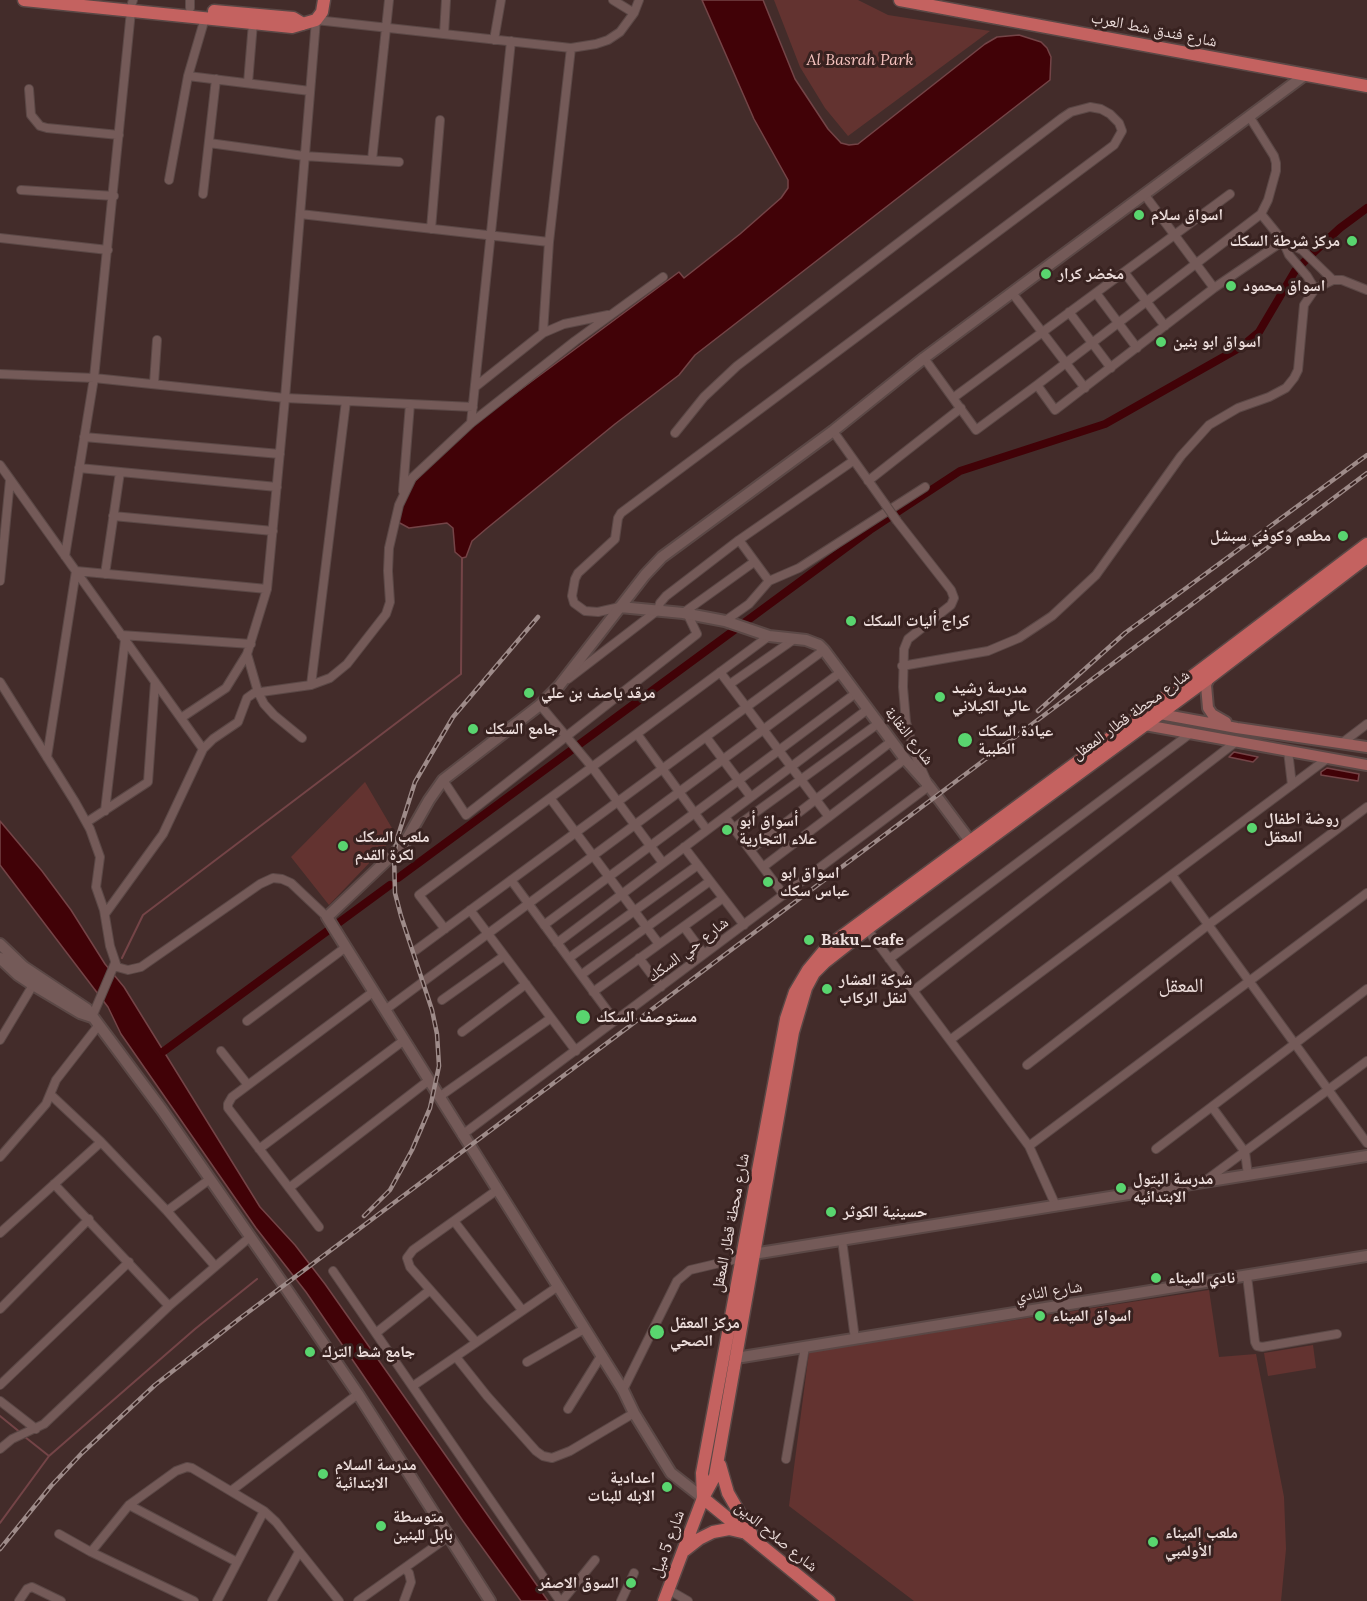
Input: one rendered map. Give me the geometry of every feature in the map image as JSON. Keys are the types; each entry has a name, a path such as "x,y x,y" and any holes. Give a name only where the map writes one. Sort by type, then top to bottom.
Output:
{"main road":[{"path":"24,0 190,4 310,22"},
{"path":"103,0 205,18 292,27 310,22 322,12 324,0"},
{"name":"شارع فندق شط العرب","path":"900,0 1367,86"},
{"name":"شارع محطة قطار المعقل","path":"1160,711 1367,544"},
{"name":"شارع محطة قطار المعقل","path":"703,1498 715,1476 736,1358 747,1256 786,1019 795,992 808,969 827,947 970,841 1141,721 1209,678 1367,557"},
{"path":"1209,678 1206,693 1208,708 1212,714 1237,728"},
{"path":"1162,728 1160,711 1237,728 1367,747"},
{"path":"1141,721 1162,728 1367,765"},
{"name":"شارع محطة قطار المعقل","path":"703,1498 702,1473 793,1032 800,1006 814,973 867,929 1141,721"},
{"path":"1288,751 1293,735"},
{"path":"718,1454 728,1493 759,1544"},
{"name":"شارع صلاح الدين","path":"703,1498 829,1601"},
{"name":"شارع 5 ميل","path":"667,1595 703,1498"},
{"path":"684,1551 691,1544 713,1532 729,1529 746,1533"}],"street":[{"path":"372,160 389,0"},
{"path":"444,34 446,0"},
{"path":"494,40 501,0"},
{"path":"613,0 634,13"},
{"path":"182,718 226,688 247,654 267,589 310,91 310,22 386,27 571,48 596,44 620,32 634,13 639,0"},
{"path":"65,556 94,378 132,4"},
{"path":"170,180 188,76 205,18"},
{"path":"249,83 253,23"},
{"path":"471,423 511,41"},
{"path":"543,333 549,242 571,48"},
{"path":"559,687 654,564 670,549 832,431 924,358 1305,75"},
{"path":"188,76 310,91"},
{"path":"203,194 216,79"},
{"path":"29,89 31,116 40,126 119,135"},
{"path":"416,950 824,650 812,642 769,636 728,622 658,610 620,607 598,612 585,611 573,603 574,579 584,566 615,539 621,513 1114,145 1122,131 1119,123 1101,109 1090,107 1071,112 1062,118 737,366 704,397 675,433"},
{"path":"924,358 976,430 1037,385 1261,214 1268,200 1276,163 1249,116"},
{"path":"431,229 440,120"},
{"path":"209,143 304,156 399,162"},
{"path":"21,189 114,196"},
{"path":"1144,194 1214,288"},
{"path":"953,398 1230,194"},
{"path":"300,214 549,242"},
{"path":"1261,214 1283,241 1289,255 1307,276 1314,289"},
{"path":"0,238 108,250"},
{"path":"1283,241 1302,250 1333,280"},
{"path":"1037,385 1055,410 1214,288 1283,241"},
{"path":"1124,272 1165,326"},
{"path":"402,495 412,478 471,423 610,314 663,277"},
{"path":"902,666 988,651 1036,628 1082,590 1096,575 1181,456 1209,425 1238,408 1286,388 1298,370 1304,305 1314,289 1333,280 1342,280 1367,290"},
{"path":"1096,293 1137,348"},
{"path":"1013,294 1085,388"},
{"path":"1070,312 1111,368"},
{"path":"475,387 543,333 564,324 610,314"},
{"path":"154,383 157,340"},
{"path":"0,374 154,383 285,398 472,407"},
{"path":"311,685 346,401"},
{"path":"105,914 163,834 203,749 213,739 234,726 247,698 258,692 311,685 330,678 342,670 388,611 390,602 388,555 402,495 411,404"},
{"path":"868,481 961,408"},
{"path":"832,431 897,521 951,590 954,598 951,605 908,639 904,649 902,666 908,731 915,755 929,786"},
{"path":"84,437 280,454"},
{"path":"330,920 404,844 443,780 658,610 666,596 739,540 853,461"},
{"path":"0,465 203,749"},
{"path":"79,468 277,487"},
{"path":"105,574 120,472"},
{"path":"0,581 10,480"},
{"path":"728,622 769,582 800,568 925,487"},
{"path":"113,516 273,531"},
{"path":"739,540 769,582"},
{"path":"685,614 754,562"},
{"path":"76,572 267,589"},
{"path":"47,757 76,572"},
{"path":"443,780 466,815 567,739 698,634 685,614"},
{"path":"445,929 419,895 550,798 590,765 637,734 769,636"},
{"path":"123,637 251,644"},
{"path":"105,811 123,637"},
{"path":"730,684 793,640"},
{"name":"شارع النقابة","path":"824,650 905,759 929,786 970,841"},
{"path":"247,654 258,692 274,715 302,738"},
{"path":"720,672 829,817"},
{"path":"385,1010 841,672"},
{"path":"0,682 87,822 100,857 96,887 105,914 115,963 122,969 128,970 141,967 260,884 273,878 291,883 330,920 403,1041 623,1390 634,1413 671,1473 703,1498"},
{"path":"87,822 148,782 155,682"},
{"path":"544,925 856,693"},
{"path":"540,705 590,765 663,863"},
{"path":"557,943 868,709"},
{"path":"734,828 879,723"},
{"path":"1342,743 1367,724"},
{"path":"889,959 1191,733"},
{"path":"637,734 707,830"},
{"path":"706,737 751,797"},
{"path":"750,850 892,741"},
{"path":"913,991 1237,741"},
{"path":"1288,751 1292,785"},
{"path":"950,1040 1328,758"},
{"path":"763,867 905,759"},
{"name":"شارع حي السكك","path":"462,1135 929,786"},
{"path":"550,798 659,944"},
{"path":"1027,1065 1208,924 1367,807"},
{"path":"725,817 784,895"},
{"path":"684,847 744,925"},
{"path":"569,958 698,865"},
{"path":"1172,875 1329,1090 1364,1132 1367,1143"},
{"path":"511,880 615,1021"},
{"path":"581,975 710,881"},
{"path":"1029,1146 1367,893"},
{"path":"593,992 723,898"},
{"path":"470,910 576,1050"},
{"path":"684,927 704,954"},
{"path":"867,929 1029,1146 1056,1206"},
{"path":"247,1021 344,943"},
{"path":"0,944 31,972 84,1006 210,1179 358,1395 490,1601"},
{"path":"442,1000 504,956"},
{"path":"639,958 661,987"},
{"path":"1,962 33,985 95,1022"},
{"path":"2,1152 46,1104 56,1080 95,1022 98,1000 115,963"},
{"path":"462,1032 526,984"},
{"path":"0,1040 33,985"},
{"path":"1156,1149 1367,989"},
{"path":"319,1227 228,1108 229,1100 373,992"},
{"path":"439,1097 551,1018"},
{"path":"259,1149 403,1041"},
{"path":"221,1051 248,1085"},
{"path":"1204,1182 1367,1061"},
{"path":"289,1188 428,1081"},
{"path":"51,1095 101,1142 167,1211 215,1266"},
{"path":"1212,1107 1245,1152 1248,1175"},
{"path":"0,1233 101,1142"},
{"path":"623,1390 677,1281 690,1270 747,1256 842,1240 1367,1156"},
{"path":"167,1211 210,1179"},
{"path":"54,1184 169,1306"},
{"path":"476,1342 410,1268 407,1258 409,1253 496,1190"},
{"path":"0,1309 89,1219"},
{"path":"454,1221 522,1310"},
{"path":"1,1446 44,1424 169,1306 250,1237"},
{"path":"842,1240 855,1339"},
{"name":"شارع النادي","path":"736,1358 1367,1256"},
{"path":"0,1385 129,1262"},
{"path":"333,1271 561,1601 595,1560"},
{"path":"1247,1276 1257,1346 1337,1334"},
{"path":"413,1386 557,1287"},
{"path":"376,1333 430,1290"},
{"path":"527,1362 584,1329"},
{"path":"786,1459 805,1347"},
{"path":"568,1409 601,1356"},
{"path":"456,1357 487,1396 543,1456 552,1458 570,1451 634,1413"},
{"path":"231,1491 358,1395"},
{"path":"0,1401 36,1429"},
{"path":"91,1552 129,1505 176,1471 187,1467 264,1511 284,1531 339,1601"},
{"path":"129,1505 237,1562"},
{"path":"217,1601 264,1511"},
{"path":"59,1534 91,1552 194,1601"},
{"path":"358,1601 448,1537"},
{"path":"272,1601 299,1552"},
{"path":"405,1569 411,1582 405,1601"},
{"path":"633,1601 622,1599 634,1573"},
{"path":"19,1601 27,1589 32,1587 61,1601"},
{"path":"667,1595 688,1601"}],"green space":[{"name":"Al Basrah Park","path":"774,0 858,0 888,15 990,31 848,136 825,108 800,67"},
{"name":"ملعب السكك لكرة القدم","path":"365,782 396,835 329,905 291,857"},
{"path":"1209,1290 1219,1357 1256,1354 1284,1497 1286,1549 1281,1601 914,1601 789,1506 809,1352"},
{"path":"1313,1345 1316,1368 1268,1376 1264,1353"}],"shaded area":[{"path":"702,0 763,0 795,79 828,129 841,143 849,145 858,144 997,37 1019,35 1041,42 1051,57 1050,80 695,355 679,375 615,424 472,541 466,557 462,558 455,552 453,528 447,523 409,528 398,522 409,487 462,433 679,272 684,278 740,234 781,198 788,188 788,180 754,119"},
{"path":"1234,752 1258,757 1253,762 1229,757"},
{"path":"1327,768 1359,774 1358,781 1321,775 1321,772"},
{"path":"0,821 42,871 71,910 105,964 124,987 260,1207 295,1245 325,1284 548,1601 521,1601 463,1521 306,1292 256,1228 121,1034 108,1007 0,865"}],"waterway":[{"path":"1313,253 1340,228 1367,208"},
{"path":"1302,264 1306,260"},
{"path":"398,878 870,530 960,471 1105,424 1241,347 1259,332 1295,271"},
{"path":"122,958 143,915 461,674 462,558"},
{"path":"164,1051 390,885"},
{"path":"0,1523 49,1456 195,1329 257,1279"},
{"path":"0,1416 21,1433"},
{"path":"25,1437 49,1456"}],"railway":[{"path":"1038,711 1125,633 1367,455"},
{"path":"0,1549 51,1486 82,1453 155,1385 239,1319 1367,473"},
{"path":"364,1216 390,1190 412,1150 430,1108 439,1066 437,1034 432,1010 395,893 394,855 397,839 415,782 453,717 538,617"}],"place":[{"name":"اسواق سلام","path":"1139,215"},
{"name":"مركز شرطة السكك","path":"1352,241"},
{"name":"مخضر كرار","path":"1046,274"},
{"name":"اسواق محمود","path":"1231,286"},
{"name":"اسواق ابو بنين","path":"1161,342"},
{"name":"مطعم وكوفي سبشل","path":"1343,536"},
{"name":"كراج أليات السكك","path":"851,621"},
{"name":"مرقد ياصف بن علي","path":"529,693"},
{"name":"مدرسة رشيد عالي الكيلاني","path":"940,697"},
{"name":"جامع السكك","path":"473,729"},
{"name":"عيادة السكك الطبية","path":"965,740"},
{"name":"روضة اطفال المعقل","path":"1252,828"},
{"name":"أسواق أبو علاء التجارية","path":"727,830"},
{"name":"ملعب السكك لكرة القدم","path":"343,846"},
{"name":"اسواق ابو عباس سكك","path":"768,882"},
{"name":"Baku_cafe","path":"809,940"},
{"name":"شركة العشار لنقل الركاب","path":"827,989"},
{"name":"مستوصف السكك","path":"583,1017"},
{"name":"مدرسة البتول الابتدائيه","path":"1121,1188"},
{"name":"حسينية الكوثر","path":"831,1212"},
{"name":"نادي الميناء","path":"1156,1278"},
{"name":"اسواق الميناء","path":"1040,1316"},
{"name":"مركز المعقل الصحي","path":"657,1332"},
{"name":"جامع شط الترك","path":"310,1352"},
{"name":"مدرسة السلام الابتدائية","path":"323,1474"},
{"name":"اعدادية الابله للبنات","path":"667,1487"},
{"name":"متوسطة بابل للبنين","path":"381,1526"},
{"name":"ملعب الميناء الأولمبي","path":"1153,1542"},
{"name":"السوق الاصفر","path":"631,1583"}],"district":[{"name":"المعقل","path":"1181,986"}]}
